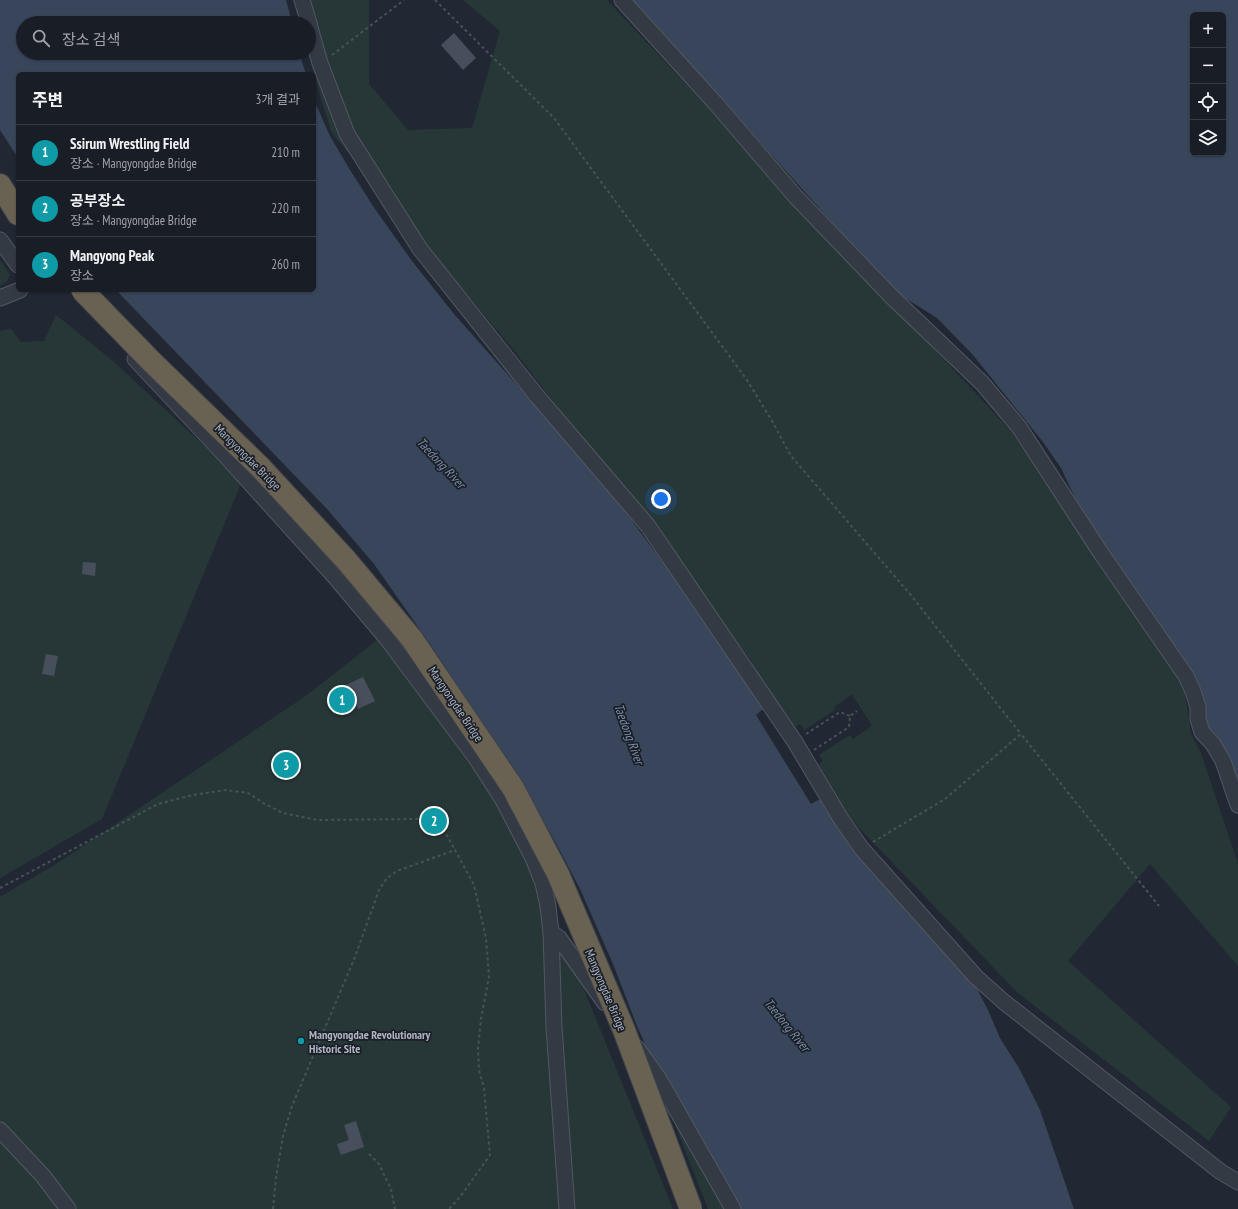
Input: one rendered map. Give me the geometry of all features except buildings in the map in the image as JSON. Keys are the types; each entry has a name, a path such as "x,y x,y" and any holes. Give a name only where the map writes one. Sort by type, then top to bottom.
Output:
{"highway":[{"path":"0,185 16,211"},
{"name":"Mangyongdae Bridge","path":"84,292 152,362 260,467 346,560 412,639 513,788 558,874 624,1030 691,1209"}],"street":[{"path":"302,0 307,16"},
{"path":"622,0 717,105 796,197 892,297 982,383 1019,427 1101,553 1186,676 1193,690 1198,707 1198,719 1202,732 1213,744 1223,761 1238,805"},
{"path":"313,60 314,67 348,134 420,249 537,396 648,526 795,742 841,819 862,849 976,977 1004,1002 1221,1172 1238,1182"},
{"path":"0,240 16,262"},
{"path":"0,298 16,292"},
{"path":"75,292 335,577 388,640 476,758 503,800 533,858 543,883 548,906 551,932 554,1027 567,1209"},
{"path":"551,932 559,938 659,1079 701,1156 733,1209"},
{"path":"0,1130 44,1176 68,1209"}],"path":[{"path":"305,72 404,0"},
{"path":"435,0 554,118 747,380 792,456 910,594 1159,906"},
{"path":"816,749 849,727 850,716 856,711"},
{"path":"807,734 840,712 850,716"},
{"path":"862,849 945,799 1021,734"},
{"path":"0,888 158,804 193,795 226,790 248,793 265,804 284,813 317,820 417,819 436,816 474,885 486,938 489,977 481,1019 478,1049 479,1070 484,1088 490,1155 460,1197 449,1209"},
{"path":"273,1209 276,1178 283,1136 292,1106 354,957 379,890 387,878 397,871 455,850"},
{"path":"368,1154 379,1164 391,1189 395,1209"}],"shaded area":[{"path":"293,0 369,0 369,84 408,130 472,128 500,31 463,0 607,0 1010,430 1184,685 1191,734 1201,753 1238,864 1238,966 1150,864 1068,961 1231,1107 1209,1141 1018,993 847,814 819,764 823,761 819,755 850,735 853,739 872,726 852,694 834,707 835,710 804,730 800,724 795,727 756,672 750,659 513,349 331,132 316,80 316,72 314,72 310,60 316,60 316,16 298,16"},
{"path":"0,260 10,275 7,281 0,286"},
{"path":"56,315 113,361 242,481 102,819 0,878 0,331 11,329 21,342 44,341"},
{"path":"390,630 495,780 545,893 673,1209 74,1209 47,1171 0,1122 0,897 61,861 307,695"},
{"path":"667,1104 729,1209 708,1209"},
{"path":"0,1139 29,1169 61,1209 0,1209"}],"water":[{"path":"0,0 286,0 290,16 16,16 16,60 301,60 305,72 16,72 16,155 0,130"},
{"path":"633,0 1238,0 1238,796 1204,728 1203,701 1077,502 1061,468 1043,442 973,355 937,318 905,298 880,276"},
{"name":"Taedong River","path":"316,104 330,136 350,170 375,209 412,261 454,314 604,483 715,633 764,708 756,715 811,804 820,799 842,834 974,983 1000,1038 1019,1068 1040,1110 1074,1209 735,1209 657,1071 580,889 527,792 430,644 374,564 327,509 118,292 316,292"}],"place":[{"name":"Ssirum Wrestling Field","path":"342,700"},
{"name":"Mangyong Peak","path":"286,765"},
{"name":"공부장소","path":"434,821"},
{"name":"Mangyongdae Revolutionary Historic Site","path":"301,1041"}]}
